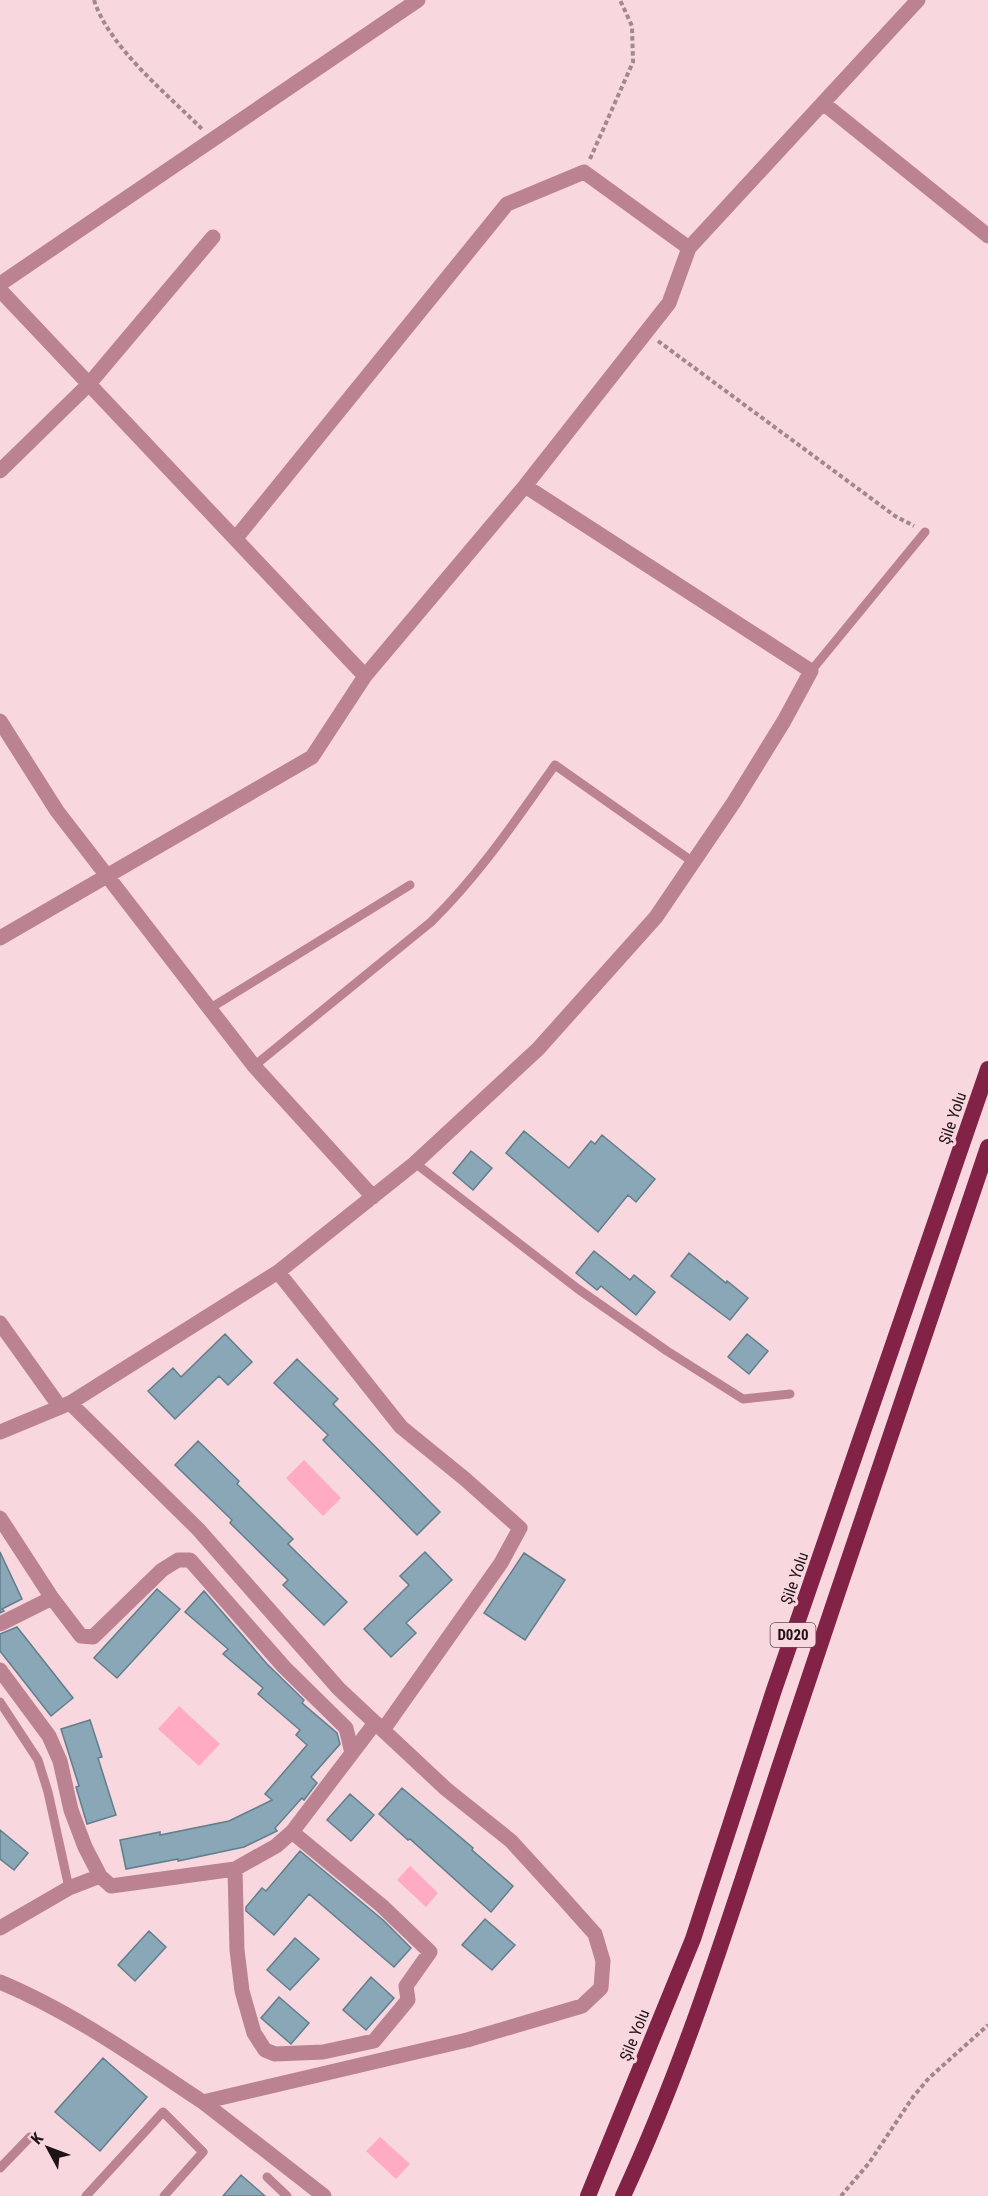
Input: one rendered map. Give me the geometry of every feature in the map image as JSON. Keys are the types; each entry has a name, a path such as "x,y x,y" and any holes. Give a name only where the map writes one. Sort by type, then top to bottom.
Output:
{"highway":[{"name":"Şile Yolu","path":"588,2196 693,1939 774,1690 988,1069"},
{"name":"D020","path":"623,2196 651,2135 703,1998 988,1147"}],"street":[{"path":"0,284 418,0"},
{"path":"0,938 312,757 365,676 525,486 669,303 689,248 918,0"},
{"path":"823,103 988,236"},
{"path":"236,538 507,204 584,172 689,248"},
{"path":"0,471 89,384 213,237"},
{"path":"0,290 365,676"},
{"path":"0,1432 65,1405 278,1272 415,1163 538,1048 656,917 734,802 784,721 811,671 525,486"},
{"path":"0,721 57,811 209,1009 254,1066 373,1197"},
{"path":"0,1670 49,1736 60,1761 71,1810 85,1847 100,1876 111,1886 235,1869 276,1846 292,1832 352,1753 379,1727 501,1563 520,1528 401,1427 278,1272"},
{"path":"0,1323 65,1405 198,1529 339,1689 446,1790 511,1841 595,1934 603,1961 601,1988 582,2006 467,2040 203,2102"},
{"path":"0,1518 52,1598 81,1636 93,1637 162,1570 178,1560 190,1560 284,1668 345,1728 352,1753"},
{"path":"0,1624 52,1598"},
{"path":"235,1869 237,1950 242,1991 254,2033 265,2050 275,2054 323,2052 374,2041 408,2000 406,1986 430,1952 382,1906 292,1832"},
{"path":"0,1928 69,1888 100,1876"},
{"path":"0,1982 36,1997 121,2048 203,2102 324,2196"}],"lane":[{"path":"811,671 925,532"},
{"path":"254,1066 449,904 483,865 555,765 693,862"},
{"path":"209,1009 410,885"},
{"path":"415,1163 578,1289 667,1351 743,1399 790,1394"},
{"path":"0,1702 38,1760 48,1792 69,1888"},
{"path":"86,2196 163,2112 203,2152 164,2196"},
{"path":"0,2168 30,2137"},
{"path":"267,2177 287,2196"}],"path":[{"path":"94,0 100,17 124,50 213,140"},
{"path":"584,172 633,62 632,26 620,0"},
{"path":"646,332 895,516 925,532"},
{"path":"841,2196 869,2163 929,2078 988,2025"}],"shaded area":[{"path":"304,1460 341,1498 323,1516 286,1478"},
{"path":"179,1706 220,1744 199,1766 158,1729"},
{"path":"410,1866 438,1893 426,1907 397,1880"},
{"path":"380,2137 410,2164 396,2179 366,2151"}],"building":[{"path":"524,1131 569,1168 591,1141 595,1144 602,1135 655,1179 636,1202 628,1195 598,1232 506,1153"},
{"path":"471,1151 492,1168 473,1190 453,1173"},
{"path":"594,1251 630,1280 634,1275 655,1292 636,1315 601,1286 597,1290 576,1273"},
{"path":"689,1253 748,1298 730,1320 671,1276"},
{"path":"225,1334 252,1362 228,1385 219,1376 175,1419 148,1391 173,1368 181,1377"},
{"path":"747,1334 768,1351 749,1374 728,1357"},
{"path":"297,1359 338,1399 333,1404 440,1512 417,1535 323,1440 328,1435 274,1383"},
{"path":"198,1441 239,1481 237,1484 293,1539 288,1544 347,1602 324,1625 283,1585 288,1580 230,1523 232,1520 175,1465"},
{"path":"0,1552 22,1599 2,1609 4,1611 0,1613"},
{"path":"425,1552 452,1580 406,1623 416,1633 391,1657 364,1629 409,1585 400,1576"},
{"path":"524,1553 565,1580 525,1640 484,1613"},
{"path":"157,1589 180,1609 117,1678 94,1658"},
{"path":"204,1591 267,1664 304,1700 302,1703 337,1733 340,1744 311,1777 317,1783 304,1800 302,1798 275,1828 277,1831 244,1847 126,1869 120,1840 160,1832 160,1835 229,1821 272,1800 265,1794 307,1745 296,1735 300,1730 258,1694 263,1688 223,1654 228,1649 185,1612"},
{"path":"17,1627 73,1698 51,1716 0,1651 0,1634"},
{"path":"90,1720 102,1757 98,1758 116,1815 87,1824 76,1787 79,1786 61,1729"},
{"path":"402,1788 473,1848 472,1850 513,1886 491,1912 379,1814"},
{"path":"350,1794 374,1815 351,1841 327,1820"},
{"path":"0,1830 28,1853 14,1870 0,1859"},
{"path":"300,1851 383,1920 411,1948 394,1967 309,1894 274,1935 246,1911 246,1907 262,1888 266,1891"},
{"path":"485,1919 515,1945 492,1970 462,1945"},
{"path":"149,1931 166,1947 135,1981 118,1965"},
{"path":"295,1938 319,1959 290,1990 267,1970"},
{"path":"371,1977 394,1998 366,2030 343,2010"},
{"path":"279,1997 309,2023 291,2044 261,2018"},
{"path":"103,2058 147,2097 100,2151 55,2112"},
{"path":"241,2175 265,2196 223,2196"}]}
